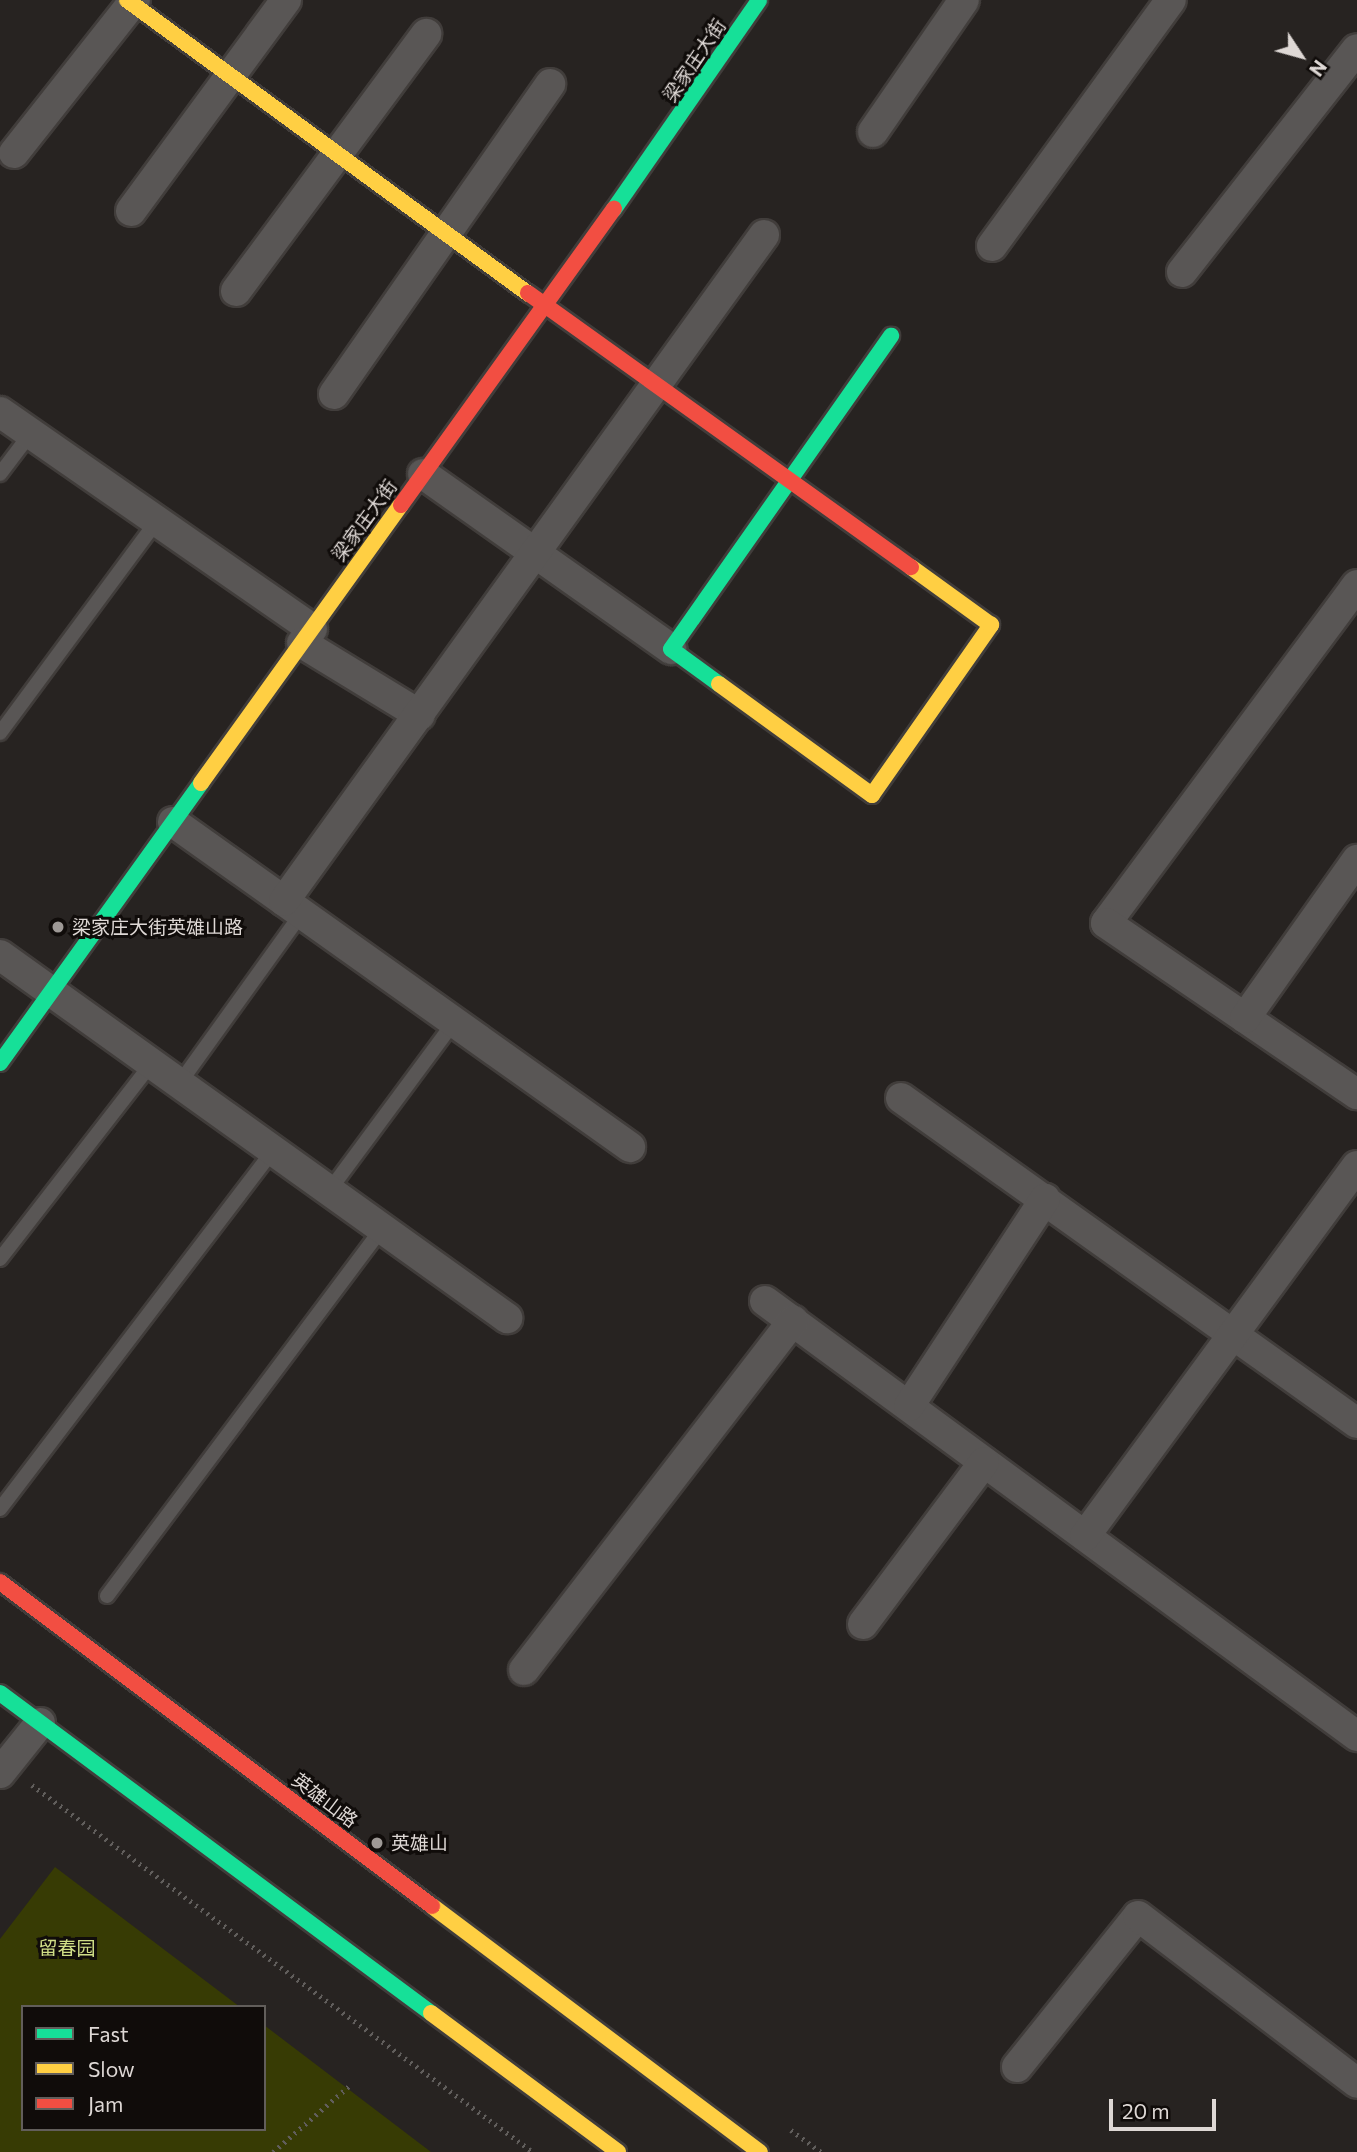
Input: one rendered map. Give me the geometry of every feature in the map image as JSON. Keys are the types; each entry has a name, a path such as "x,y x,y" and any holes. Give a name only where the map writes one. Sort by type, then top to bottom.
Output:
{"street":[{"path":"131,211 286,0"},
{"name":"梁家庄大街","path":"0,1063 717,66 759,0"},
{"path":"873,132 964,0"},
{"path":"992,246 1171,0"},
{"path":"15,152 131,1 445,232 991,625 872,795 423,474"},
{"path":"236,291 426,34"},
{"path":"1182,272 1357,49"},
{"path":"334,394 550,83"},
{"path":"293,907 420,715 764,235"},
{"path":"671,649 891,337"},
{"path":"0,412 420,715"},
{"path":"1357,585 1106,923 1357,1094"},
{"path":"173,822 630,1147"},
{"path":"1245,1018 1357,860"},
{"path":"0,955 507,1318"},
{"path":"901,1098 1235,1332 1357,1423"},
{"path":"1085,1536 1357,1167"},
{"path":"909,1406 1045,1199"},
{"path":"765,1301 1357,1736"},
{"path":"524,1670 793,1321"},
{"path":"863,1623 984,1462"},
{"name":"英雄山路","path":"0,1582 760,2152"},
{"path":"0,1693 618,2152"},
{"path":"3,1769 40,1723"},
{"path":"1017,2067 1138,1916 1357,2083"}],"lane":[{"path":"0,474 31,433"},
{"path":"0,733 156,522"},
{"path":"179,1084 293,907"},
{"path":"329,1191 454,1022"},
{"path":"0,1259 151,1064"},
{"path":"0,1509 273,1151"},
{"path":"107,1597 382,1229"}],"path":[{"path":"3,1769 533,2152"},
{"path":"273,2152 350,2085"}],"green space":[{"name":"留春园","path":"55,1867 237,2005 21,2005 21,2131 266,2131 266,2027 431,2152 0,2152 0,1939"}],"traffic: fast":[{"path":"614,209 759,0"},
{"path":"719,684 671,649 891,336"},
{"path":"0,1063 201,783"},
{"path":"0,1693 431,2013"}],"traffic: slow":[{"path":"127,0 528,293"},
{"path":"201,783 401,505"},
{"path":"719,684 872,795 991,625 911,567"},
{"path":"432,1906 760,2152"},
{"path":"431,2013 618,2152"}],"traffic: jam":[{"path":"401,505 614,209"},
{"path":"528,293 911,567"},
{"path":"0,1582 432,1906"}],"place":[{"name":"梁家庄大街英雄山路","path":"58,927"},
{"name":"英雄山","path":"377,1843"}]}
